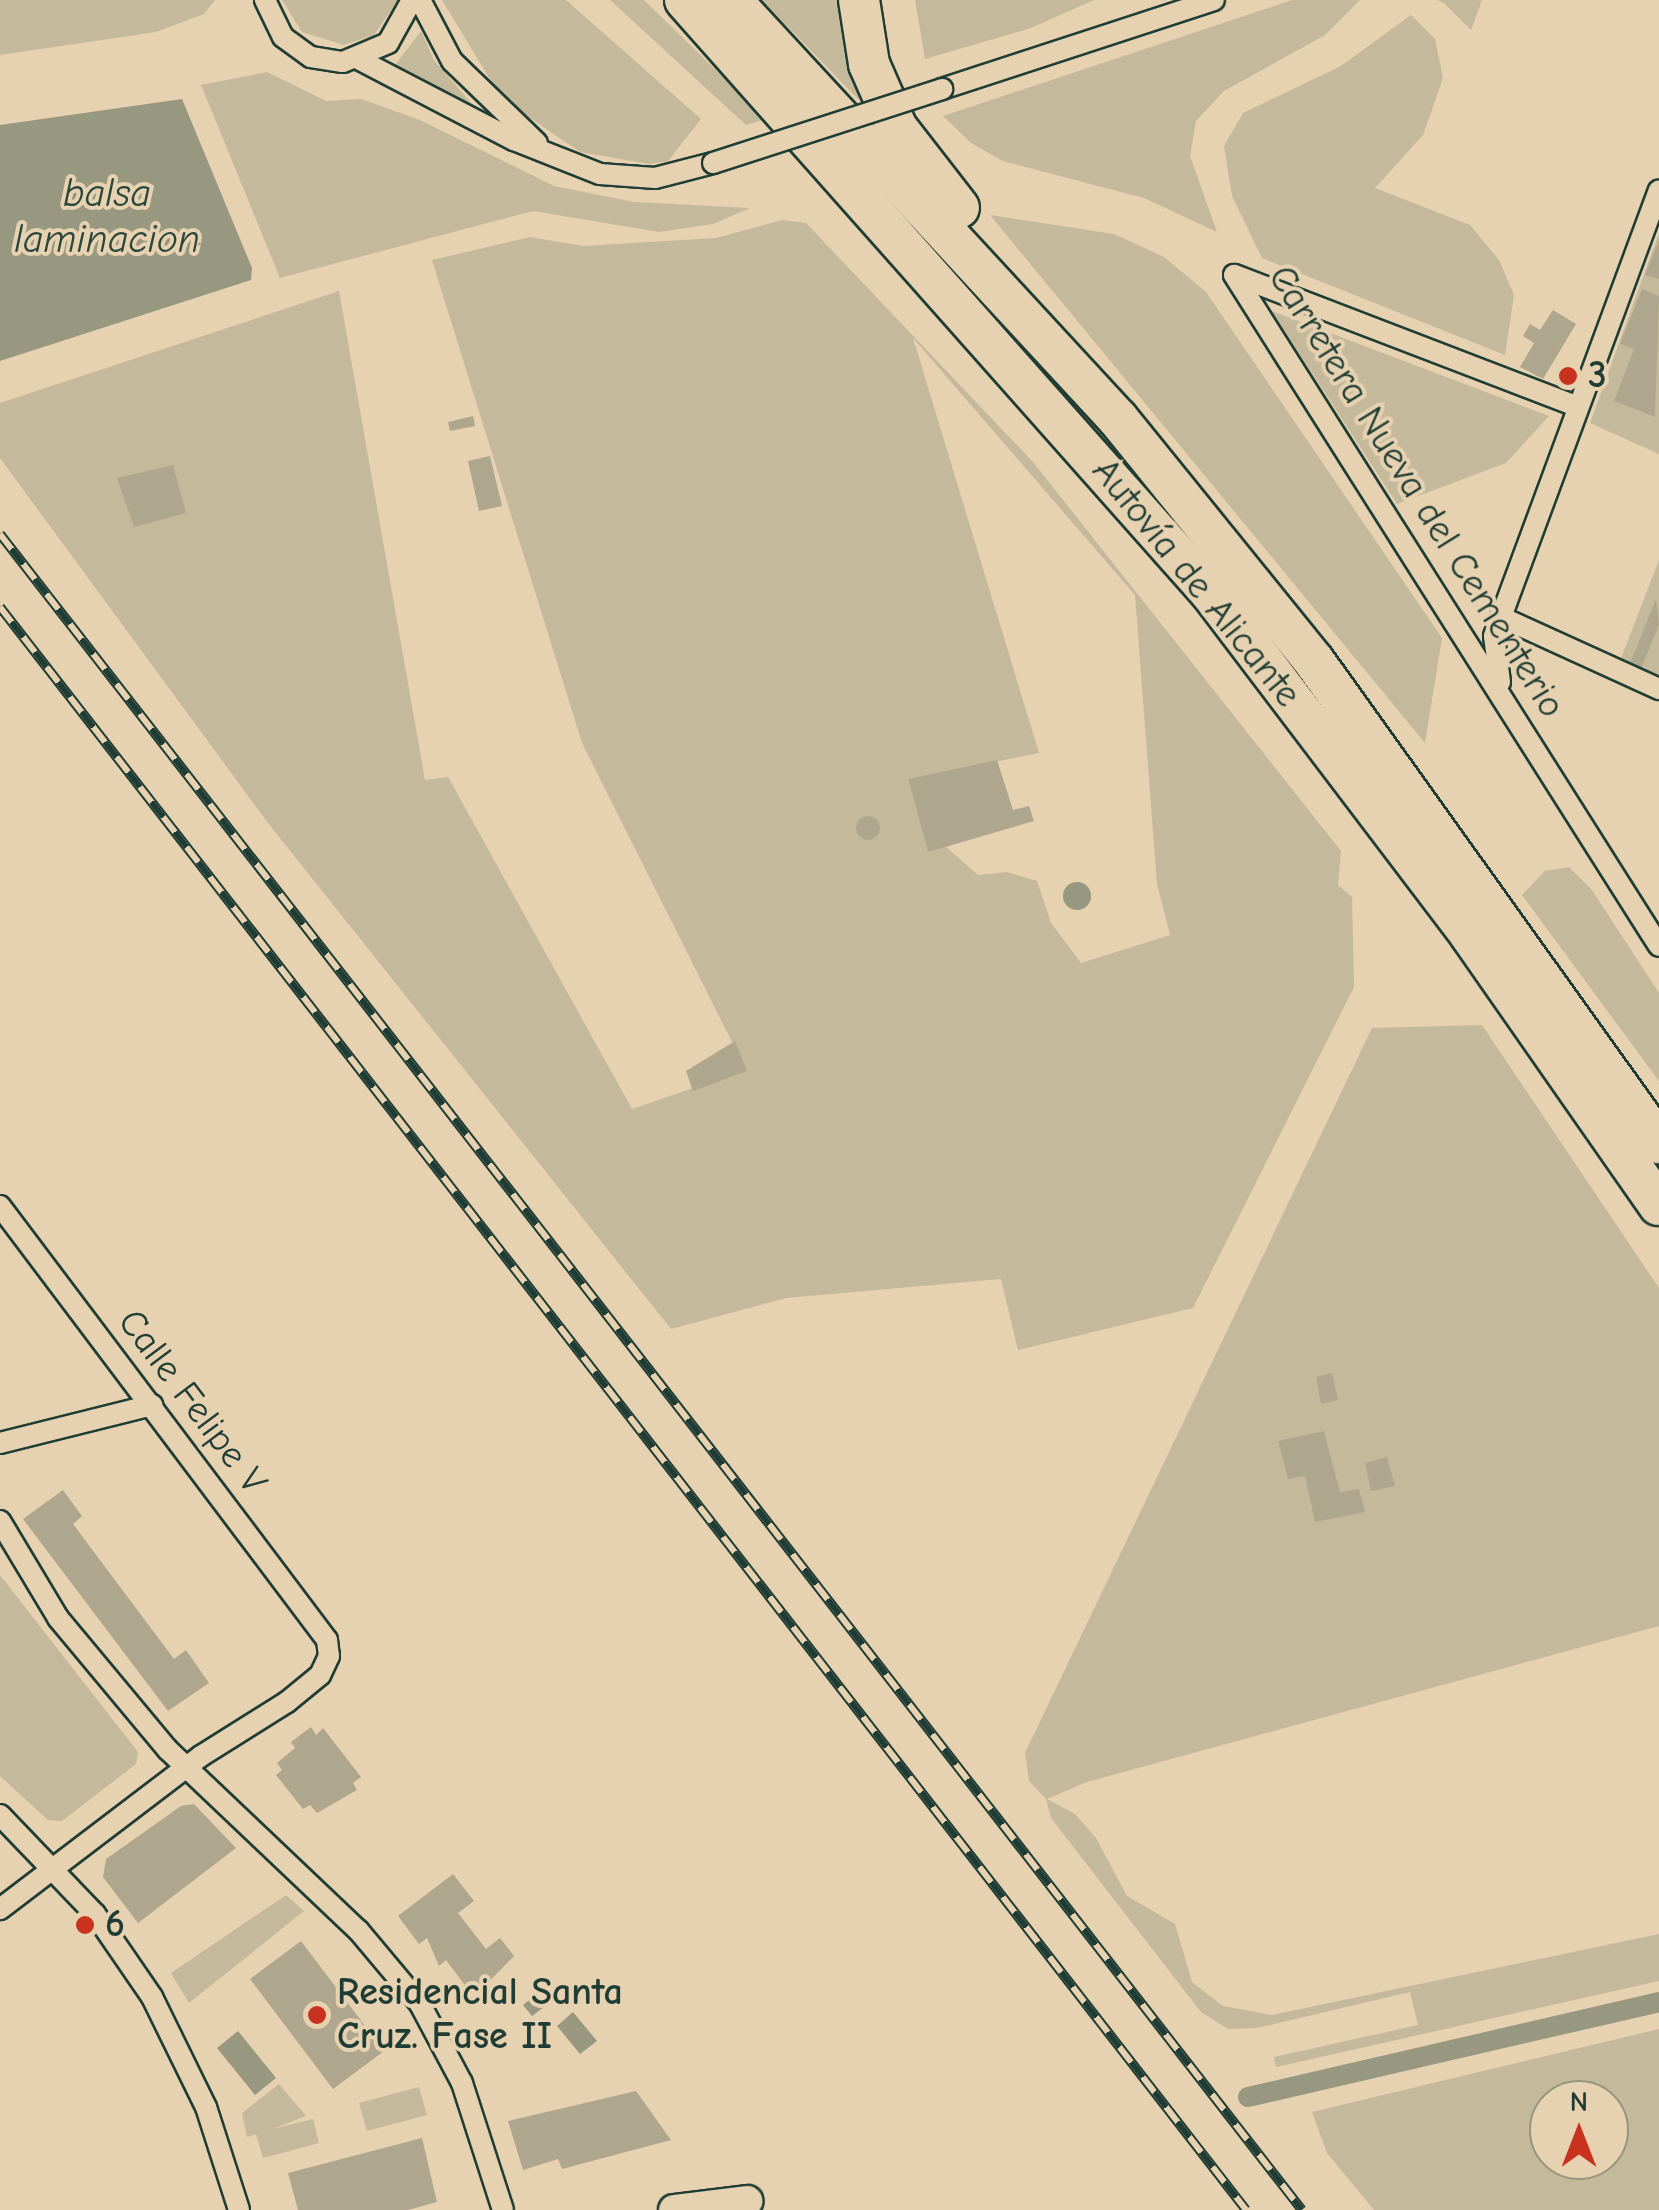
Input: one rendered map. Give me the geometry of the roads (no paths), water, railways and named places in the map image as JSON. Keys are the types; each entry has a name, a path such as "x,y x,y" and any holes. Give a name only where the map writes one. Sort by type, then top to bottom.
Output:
{"highway":[{"name":"Autovía de Alicante","path":"684,0 1211,594 1472,936 1659,1205"},
{"name":"Autovía de Alicante","path":"731,0 1118,418 1314,661 1659,1143"},
{"path":"860,0 869,64 898,128 1079,356 1118,418"}],"street":[{"path":"265,0 283,38 311,57 360,60 550,154 623,178 655,178 713,163 1214,0"},
{"path":"360,60 388,43 416,0 436,36 476,90 550,154"},
{"path":"1119,30 1159,0"},
{"path":"1500,694 1494,656 1502,617 1576,406 1659,191"},
{"name":"Carretera Nueva del Cementerio","path":"1576,406 1234,274 1659,946"},
{"path":"1502,617 1659,689"},
{"name":"Calle Felipe V","path":"0,1206 327,1640 320,1675 186,1768"},
{"path":"0,1443 152,1405"},
{"path":"0,1521 58,1618 186,1768 358,1930 420,2004 473,2110 503,2210"},
{"path":"0,1909 186,1768"},
{"path":"0,1816 54,1868 104,1928 181,2050 239,2210"},
{"path":"674,2210 752,2205"}],"water":[{"name":"balsa laminacion","path":"182,99 252,268 251,280 0,361 0,125"},
{"path":"1077,882 1087,886 1091,896 1087,906 1077,910 1067,906 1063,896 1067,886"},
{"path":"551,1983 560,1995 532,2016 523,2005"},
{"path":"573,2012 597,2041 580,2054 557,2026"},
{"path":"238,2031 276,2078 255,2095 217,2048"}],"waterway":[{"path":"1248,2097 1659,2002"}],"railway":[{"path":"0,534 1302,2210"},
{"path":"0,607 1246,2210"}],"place":[{"name":"3","path":"1568,376"},
{"name":"6","path":"85,1925"},
{"name":"Residencial Santa Cruz. Fase II","path":"317,2015"}]}
